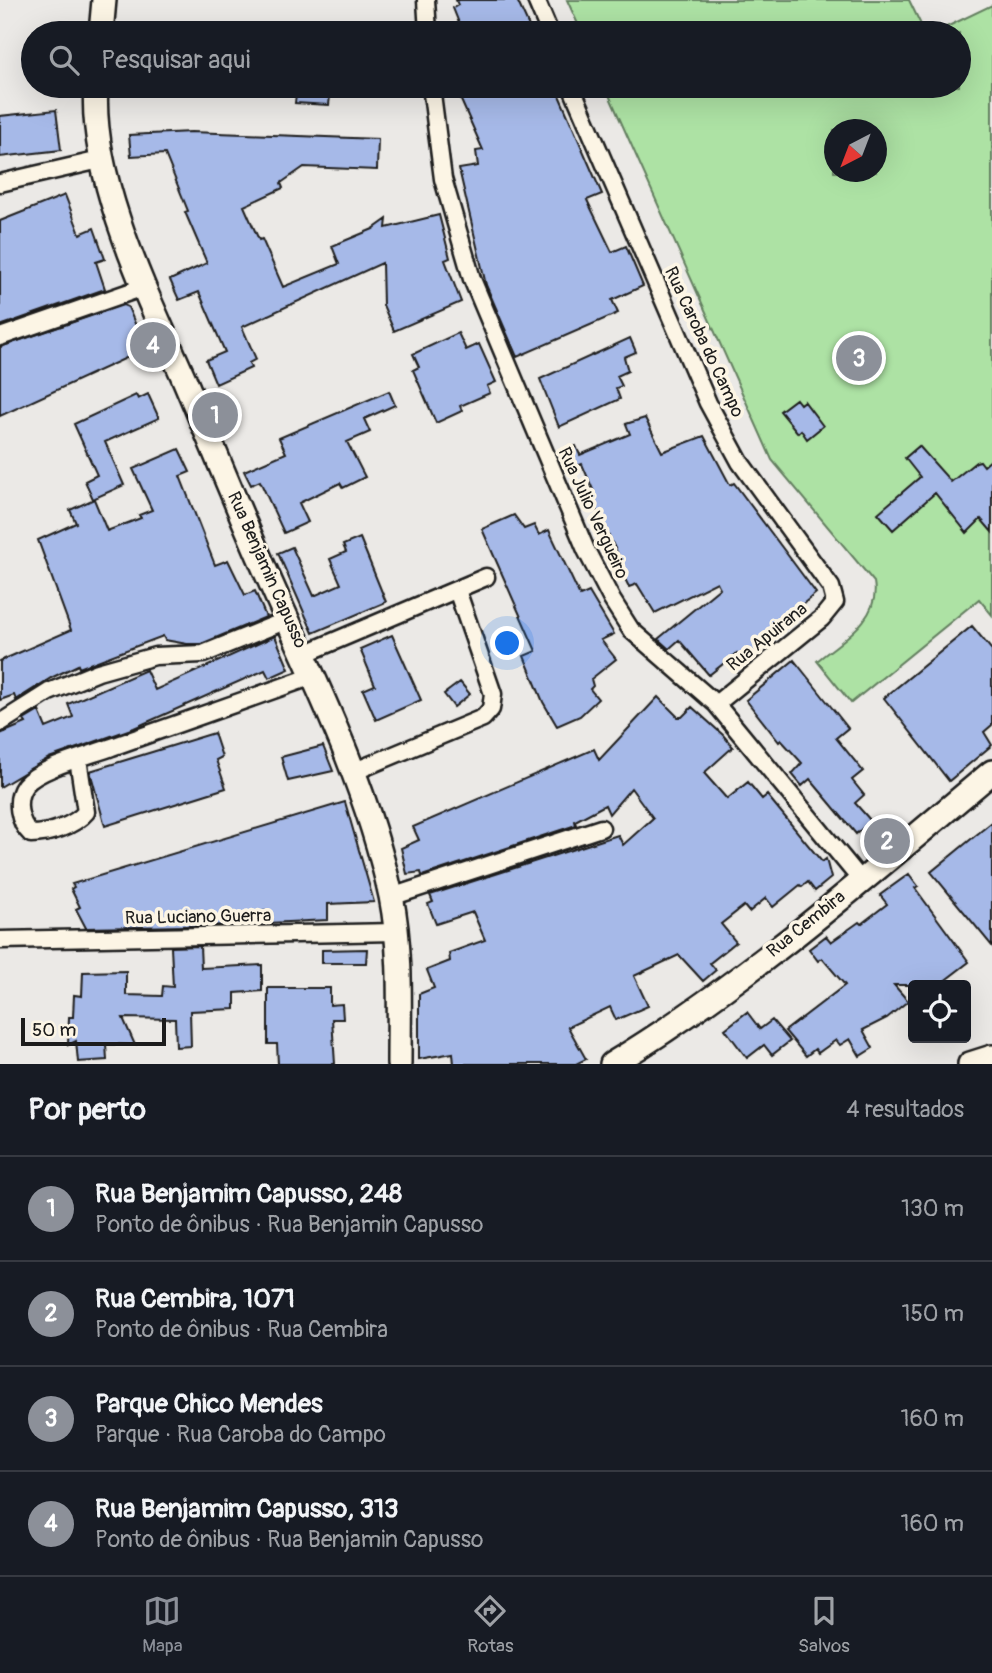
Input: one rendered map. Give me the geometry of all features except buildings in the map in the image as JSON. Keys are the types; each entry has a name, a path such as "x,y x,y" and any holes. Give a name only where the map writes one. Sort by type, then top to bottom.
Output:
{"street":[{"path":"102,21 104,0"},
{"path":"426,0 427,21"},
{"path":"537,0 545,21"},
{"name":"Rua Benjamin Capusso","path":"96,98 100,160 144,287 304,654 353,772 378,845 391,897 396,932 399,1064"},
{"name":"Rua Julio Vergueiro","path":"433,98 443,179 472,279 586,550 631,630 716,704 860,879"},
{"name":"Rua Caroba do Campo","path":"576,98 708,403 740,462 783,525 824,575 834,595"},
{"path":"0,183 100,160"},
{"path":"0,337 144,287"},
{"path":"304,654 486,576"},
{"path":"353,772 483,718 491,709 493,694 457,590"},
{"name":"Rua Apuirana","path":"716,704 822,618 835,602 834,595"},
{"path":"0,723 31,701 98,672 155,656 203,654 287,620"},
{"path":"78,759 86,812 77,821 46,833 31,834 21,823 19,803 25,786 39,775 78,759 313,676"},
{"name":"Rua Cembira","path":"612,1064 662,1034 735,981 992,772"},
{"path":"391,897 601,828"},
{"name":"Rua Luciano Guerra","path":"0,940 396,932"},
{"path":"970,1064 992,1057"}],"green space":[{"path":"567,0 909,0 919,21 577,21"},
{"path":"992,5 992,615 979,599 851,703 817,661 848,637 866,618 875,595 874,582 772,460 610,98 971,98 971,21 959,21"}],"place":[{"name":"Rua Benjamim Capusso, 313","path":"153,345"},
{"name":"Parque Chico Mendes","path":"859,358"},
{"name":"Rua Benjamim Capusso, 248","path":"215,415"},
{"name":"Rua Cembira, 1071","path":"887,841"}]}
